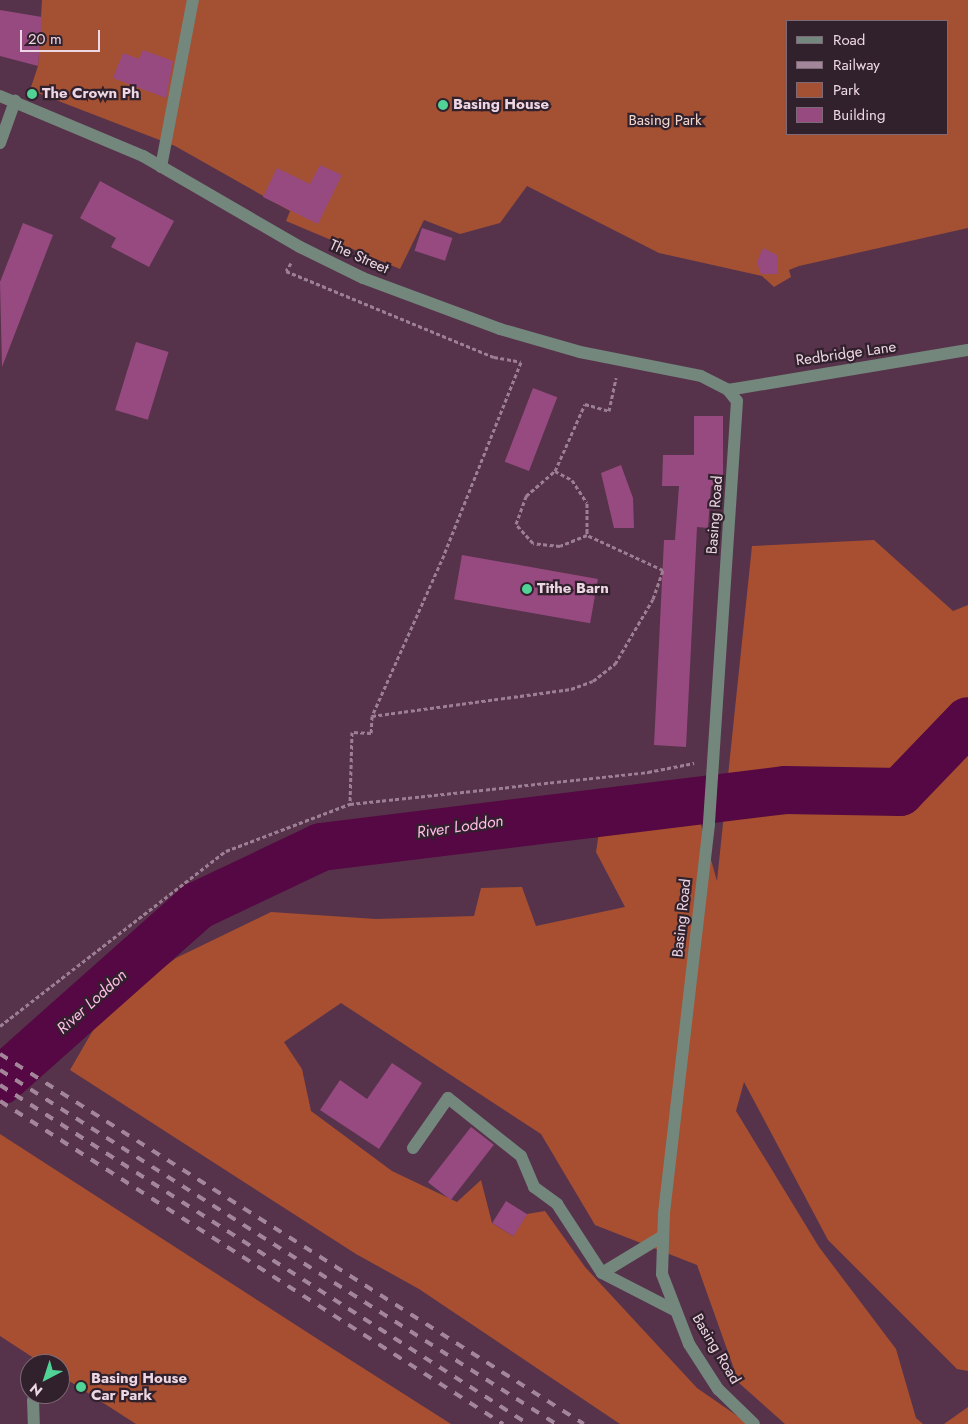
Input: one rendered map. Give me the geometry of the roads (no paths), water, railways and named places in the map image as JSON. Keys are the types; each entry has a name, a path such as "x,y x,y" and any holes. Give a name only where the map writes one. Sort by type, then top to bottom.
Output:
{"street":[{"path":"161,167 193,0"},
{"name":"The Street","path":"0,96 161,167 300,247 363,278 500,330 620,360 701,376 728,390"},
{"path":"0,142 15,101"},
{"name":"Redbridge Lane","path":"728,390 968,350"},
{"name":"Basing Road","path":"728,390 738,401 738,414 714,764 663,1236 662,1274 674,1310 718,1388 754,1424"},
{"path":"413,1148 448,1098 521,1156 534,1186 557,1204 602,1273 674,1310"},
{"path":"602,1273 663,1236"},
{"path":"33,1404 34,1424"}],"waterway":[{"name":"River Loddon","path":"0,1081 197,906 321,847 785,790 900,792 968,721"}],"railway":[{"path":"0,1054 584,1424"},
{"path":"0,1070 556,1424"},
{"path":"0,1085 528,1424"},
{"path":"0,1101 503,1424"}],"place":[{"name":"The Crown Ph","path":"32,94"},
{"name":"Basing House","path":"443,105"},
{"name":"Tithe Barn","path":"527,589"},
{"name":"Basing House Car Park","path":"81,1387"}],"park label":[{"name":"Basing Park","path":"665,121"}]}
